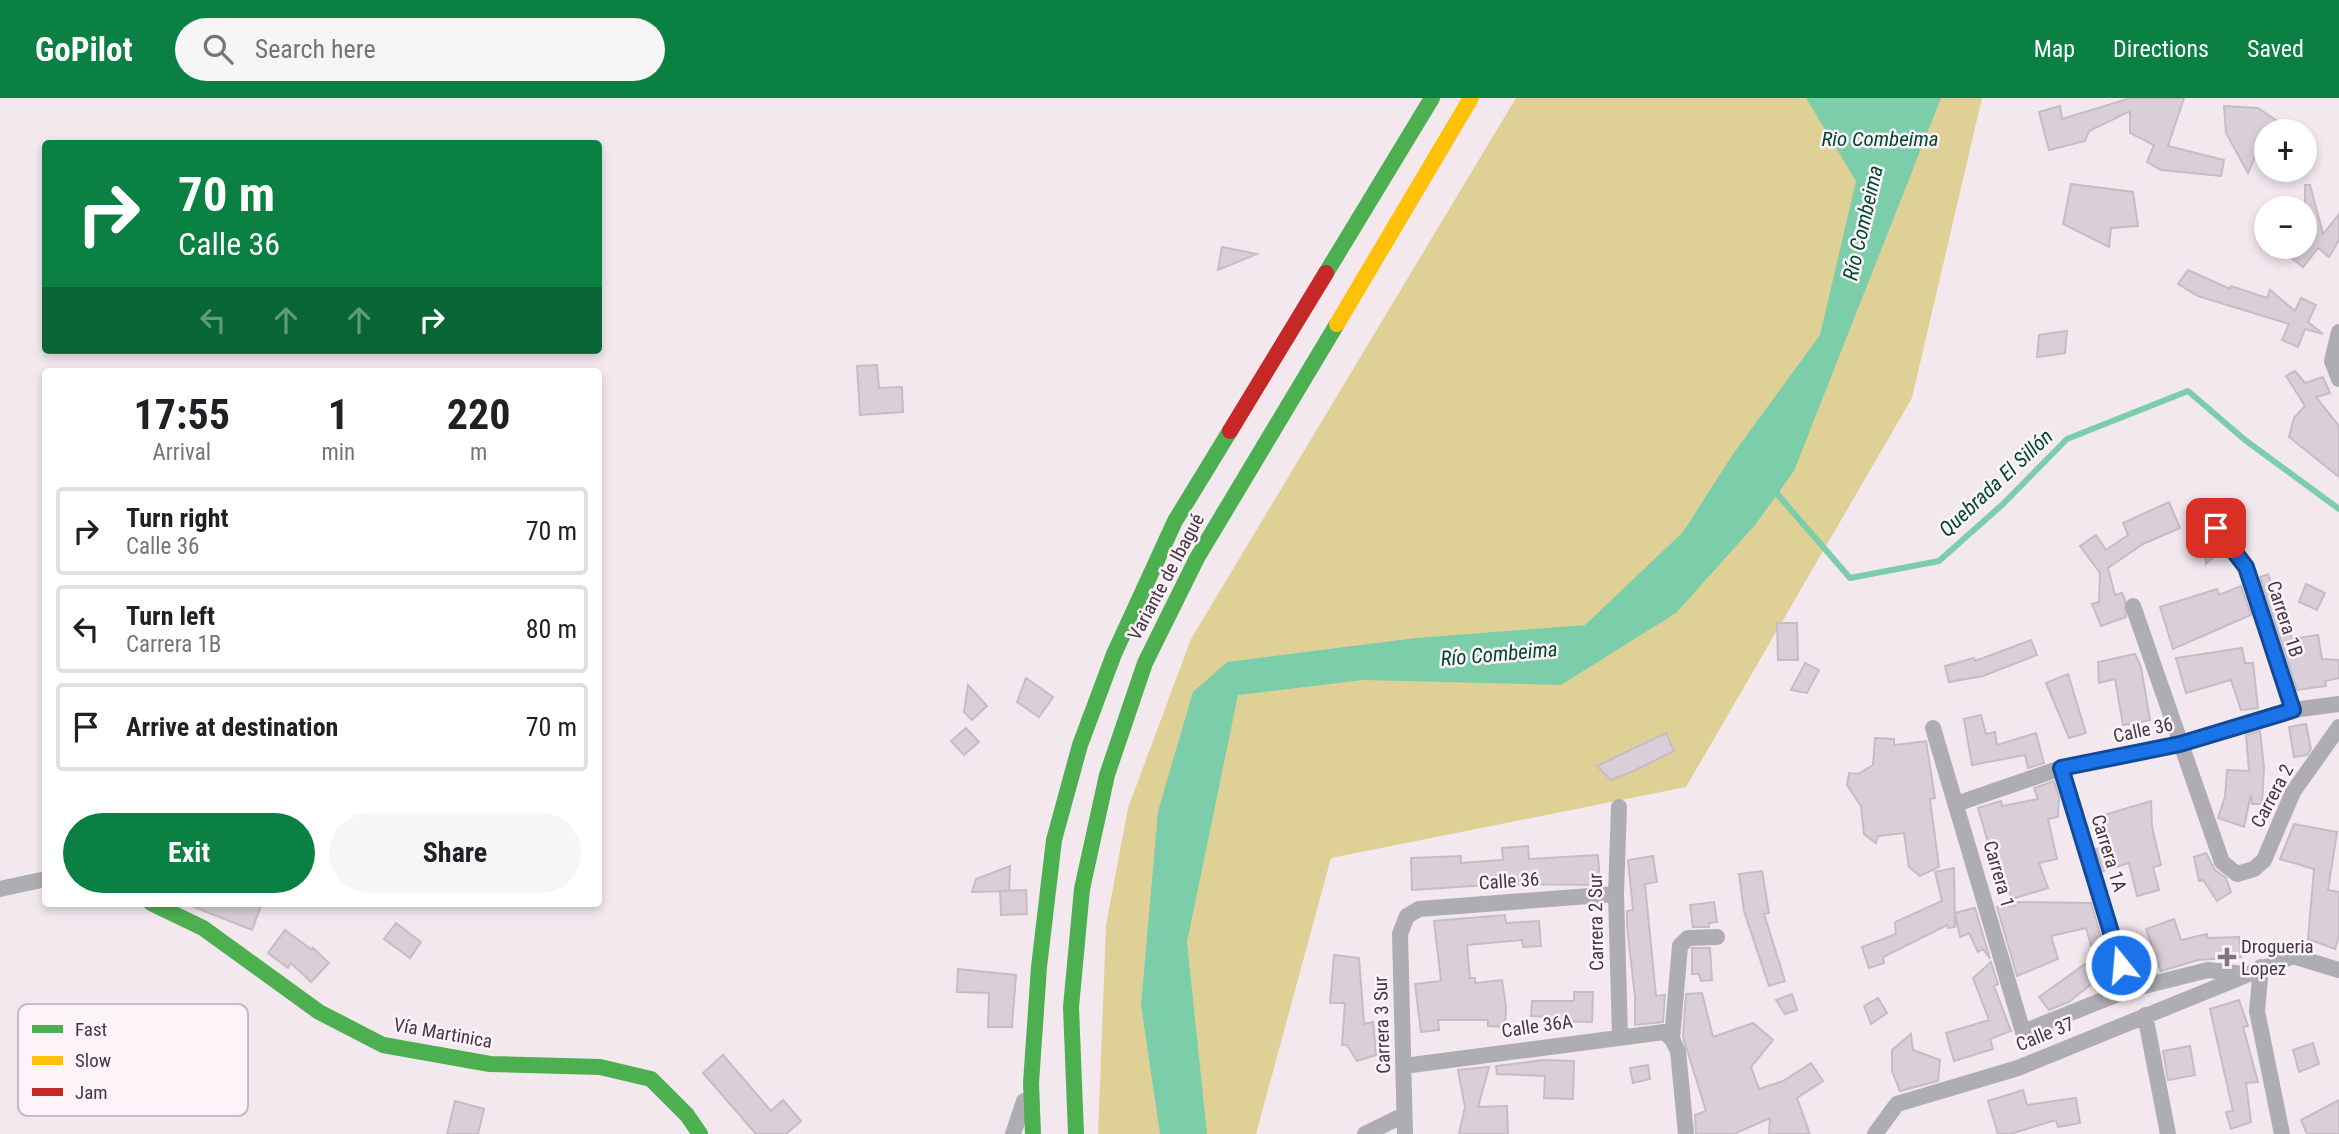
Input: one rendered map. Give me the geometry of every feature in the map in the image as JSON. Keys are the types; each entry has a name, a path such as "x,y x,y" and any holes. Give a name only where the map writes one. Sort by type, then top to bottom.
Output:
{"main road":[{"name":"Variante de Ibagué","path":"1033,1134 1031,1083 1038,967 1054,840 1080,745 1114,654 1175,521 1433,98"},
{"name":"Variante de Ibagué","path":"1075,1129 1071,1007 1082,890 1104,787 1145,663 1197,558 1471,98"},
{"name":"Vía Martinica","path":"160,907 203,928 319,1012 383,1045 490,1064 600,1067 651,1079 687,1115 699,1134"}],"street":[{"path":"2337,335 2332,361 2339,379"},
{"name":"Carrera 1B","path":"2204,512 2246,567 2293,710"},
{"path":"2133,606 2180,744"},
{"name":"Calle 36","path":"1956,804 2061,768 2180,744 2293,710 2339,704"},
{"name":"Carrera 2","path":"2180,744 2222,862 2237,874 2254,869 2264,860 2293,792 2339,727"},
{"name":"Carrera 1","path":"1933,728 2023,1032"},
{"name":"Carrera 1A","path":"2061,768 2128,990"},
{"name":"Carrera 2 Sur","path":"1619,807 1616,894 1620,1036"},
{"path":"0,889 42,880"},
{"name":"Calle 36","path":"1407,916 1419,909 1616,894"},
{"name":"Carrera 3 Sur","path":"1405,1134 1400,934 1407,916"},
{"path":"1686,1134 1678,1051 1672,1039 1680,946 1688,938 1717,937"},
{"name":"Calle 37","path":"1875,1134 1897,1104 2018,1068 2292,956 2339,970"},
{"path":"2261,967 2257,1012 2282,1134"},
{"name":"Calle 37","path":"2023,1032 2128,990 2208,970 2244,974"},
{"path":"2145,1015 2168,1134"},
{"name":"Calle 36A","path":"1404,1066 1620,1036 1664,1032 1672,1039"},
{"path":"1013,1134 1031,1083"},
{"path":"1365,1134 1404,1115"}],"shaded area":[{"path":"1516,98 1982,98 1912,398 1686,787 1331,858 1256,1134 1098,1134 1106,925 1128,808 1191,639"}],"water":[{"name":"Rio Combeima","path":"1806,98 1941,98 1794,471 1755,525 1676,613 1561,685 1363,680 1238,695 1187,942 1207,1134 1160,1134 1141,1005 1158,811 1193,692 1227,662 1416,638 1585,625 1683,532 1733,454 1820,335 1856,181"}],"building":[{"path":"2131,98 2184,98 2168,146 2224,160 2221,176 2161,170 2147,162 2154,145 2130,133 2130,111 2089,131 2085,141 2049,150 2039,112 2060,106 2062,119"},
{"path":"2224,106 2258,108 2274,119 2254,119 2254,159 2248,173 2226,133"},
{"path":"2071,184 2133,192 2138,226 2111,228 2109,247 2063,224"},
{"path":"2305,185 2310,185 2313,196 2305,196"},
{"path":"2317,211 2323,234 2339,214 2339,240 2329,257 2318,248"},
{"path":"1222,247 1257,254 1218,270"},
{"path":"2293,259 2309,259 2303,267"},
{"path":"2188,270 2230,289 2231,286 2267,298 2270,290 2295,311 2301,298 2316,305 2308,322 2323,334 2305,329 2298,347 2282,340 2289,324 2198,296 2178,284"},
{"path":"2067,331 2065,353 2037,357 2039,335"},
{"path":"877,365 879,388 902,387 903,412 860,415 857,366"},
{"path":"2295,371 2305,383 2323,377 2330,393 2316,397 2339,426 2339,477 2289,437 2294,418 2305,406 2286,376"},
{"path":"2169,502 2180,528 2143,544 2108,568 2115,595 2122,593 2125,600 2126,617 2101,626 2092,604 2099,602 2100,573 2080,546 2096,535 2106,550 2128,535 2123,523"},
{"path":"2200,524 2220,551 2206,564"},
{"path":"2268,574 2292,639 2318,635 2322,659 2339,660 2339,678 2325,681 2326,686 2297,690 2260,577"},
{"path":"2306,584 2325,593 2317,610 2299,602"},
{"path":"2241,586 2251,615 2173,649 2160,607 2217,589 2219,595"},
{"path":"1777,623 1797,623 1798,660 1778,660"},
{"path":"2031,640 2037,655 1983,676 1949,682 1945,666 1974,658 1975,661"},
{"path":"2242,648 2245,663 2253,663 2258,708 2241,710 2231,680 2186,693 2176,658"},
{"path":"2135,654 2141,667 2150,720 2123,725 2115,679 2099,683 2098,662"},
{"path":"1805,663 1819,670 1807,693 1791,690"},
{"path":"2068,674 2086,733 2069,738 2046,683"},
{"path":"1026,678 1053,697 1039,717 1017,702"},
{"path":"968,685 987,706 972,720 964,712"},
{"path":"1981,715 1986,734 1995,732 1997,745 2036,733 2044,763 2028,768 2025,755 1972,765 1964,719"},
{"path":"2306,724 2311,749 2307,755 2294,757 2289,727"},
{"path":"966,728 979,742 964,755 951,741"},
{"path":"2260,731 2264,768 2262,804 2252,804 2251,794 2244,827 2218,818 2225,797 2227,770 2249,771 2246,735"},
{"path":"1666,733 1674,751 1629,773 1611,780 1597,766"},
{"path":"1875,738 1894,739 1894,745 1926,741 1935,798 1930,799 1939,867 1920,876 1909,867 1904,833 1878,836 1876,843 1864,834 1861,806 1847,785 1849,773 1858,774 1873,765"},
{"path":"2054,781 2059,797 2058,817 2048,819 2057,859 2039,863 2048,888 2012,899 1993,852 1991,853 1978,808 2001,801 2002,806 2038,799 2034,788"},
{"path":"2151,801 2152,827 2161,865 2153,867 2159,890 2137,896 2129,863 2103,871 2096,849 2111,846 2104,815"},
{"path":"2294,824 2337,832 2328,890 2339,892 2339,936 2335,949 2308,939 2314,869 2280,859"},
{"path":"1528,846 1529,859 1598,855 1600,885 1504,884 1412,890 1411,858 1461,856 1461,863 1503,860 1502,848"},
{"path":"2206,853 2215,870 2226,878 2231,892 2217,901 2203,880 2199,881 2194,857"},
{"path":"1653,856 1657,882 1645,884 1656,996 1665,995 1663,1022 1635,1025 1635,997 1627,926 1627,911 1633,910 1628,860"},
{"path":"1010,866 1009,891 972,892 976,879"},
{"path":"1954,868 1955,927 1948,928 1947,925 1883,957 1884,963 1869,968 1862,947 1896,934 1895,922 1942,901 1935,872"},
{"path":"1762,871 1769,913 1764,914 1785,981 1769,986 1744,911 1739,874"},
{"path":"1026,890 1027,914 1001,915 1000,891"},
{"path":"1714,902 1717,922 1709,923 1709,927 1693,927 1690,905"},
{"path":"2013,902 2091,903 2102,940 2091,945 2086,928 2051,936 2058,959 2017,976 1997,907 2015,906"},
{"path":"194,907 261,907 252,930"},
{"path":"1975,908 1990,959 1983,949 1978,952 1969,933 1960,937 1955,913"},
{"path":"1505,915 1506,923 1539,921 1541,946 1523,947 1522,940 1467,945 1470,978 1475,978 1475,983 1502,980 1506,1007 1505,1027 1488,1026 1488,1020 1438,1020 1439,1030 1421,1032 1415,984 1441,981 1434,921"},
{"path":"2174,919 2181,940 2207,934 2207,938 2239,937 2241,957 2198,960 2161,971 2146,929"},
{"path":"396,923 421,942 410,958 384,939"},
{"path":"285,930 312,950 313,948 329,963 311,982 291,963 288,968 268,953"},
{"path":"1692,948 1710,948 1712,980 1701,981 1699,974 1692,974"},
{"path":"1334,955 1359,958 1364,1024 1373,1022 1376,1055 1357,1061 1347,1045 1342,1045 1345,1003 1330,1003"},
{"path":"1991,962 1998,984 1994,986 2011,1031 1990,1039 1993,1049 1954,1061 1946,1033 1989,1020 1973,978"},
{"path":"2108,962 2109,965 2095,975 2096,980 2069,1002 2049,1010 2039,997 2085,964"},
{"path":"958,969 1016,975 1012,1027 988,1027 989,993 957,992"},
{"path":"1574,992 1593,992 1592,1022 1550,1021 1550,1017 1531,1016 1532,1001 1574,1001"},
{"path":"1702,993 1713,1037 1753,1023 1773,1040 1751,1067 1759,1089 1783,1081 1811,1063 1823,1081 1797,1098 1810,1134 1769,1134 1770,1118 1734,1134 1696,1134 1695,1115 1706,1111 1683,1037 1686,994"},
{"path":"1792,994 1797,1010 1785,1014 1776,1000"},
{"path":"1878,998 1887,1013 1871,1024 1864,1006"},
{"path":"2239,1000 2248,1026 2243,1027 2258,1082 2246,1083 2251,1122 2231,1129 2226,1112 2233,1111 2210,1009"},
{"path":"1911,1034 1913,1050 1940,1060 1938,1081 1900,1091 1892,1071 1892,1050"},
{"path":"2313,1043 2319,1064 2299,1072 2293,1050"},
{"path":"2190,1046 2195,1075 2168,1080 2163,1051"},
{"path":"723,1055 771,1111 783,1100 801,1121 786,1134 756,1134 703,1073"},
{"path":"1543,1060 1574,1061 1573,1099 1544,1098 1545,1076 1497,1074 1496,1066"},
{"path":"1648,1065 1650,1079 1633,1083 1630,1068"},
{"path":"1489,1067 1478,1107 1507,1106 1508,1134 1459,1134 1465,1107 1458,1070"},
{"path":"2023,1090 2027,1105 2076,1098 2080,1123 2058,1127 2056,1120 2010,1134 1998,1134 1988,1101"},
{"path":"2339,1100 2339,1134 2307,1134 2301,1120"},
{"path":"455,1101 484,1109 478,1134 447,1134"}],"waterway":[{"name":"Quebrada El Sillón","path":"1772,488 1850,578 1939,561 2003,504 2067,439 2188,391 2245,440 2339,509"}],"traffic: fast":[{"path":"1326,273 1432,98"},
{"path":"1076,1134 1071,1007 1082,889 1107,775 1145,663 1197,558 1337,324"},
{"path":"1033,1134 1031,1083 1039,967 1054,840 1080,745 1114,654 1175,521 1230,431"},
{"path":"159,907 203,928 319,1012 383,1045 490,1064 600,1067 651,1079 687,1115 700,1134"}],"traffic: slow":[{"path":"1337,324 1471,98"}],"traffic: jam":[{"path":"1230,431 1326,273"}],"place":[{"name":"Drogueria Lopez","path":"2227,957"}],"route":[{"path":"2121,965 2061,768 2180,744 2293,710 2246,567 2216,528"}],"water label":[{"name":"Río Combeima","path":"1863,223"},
{"name":"Río Combeima","path":"1499,654"}]}
